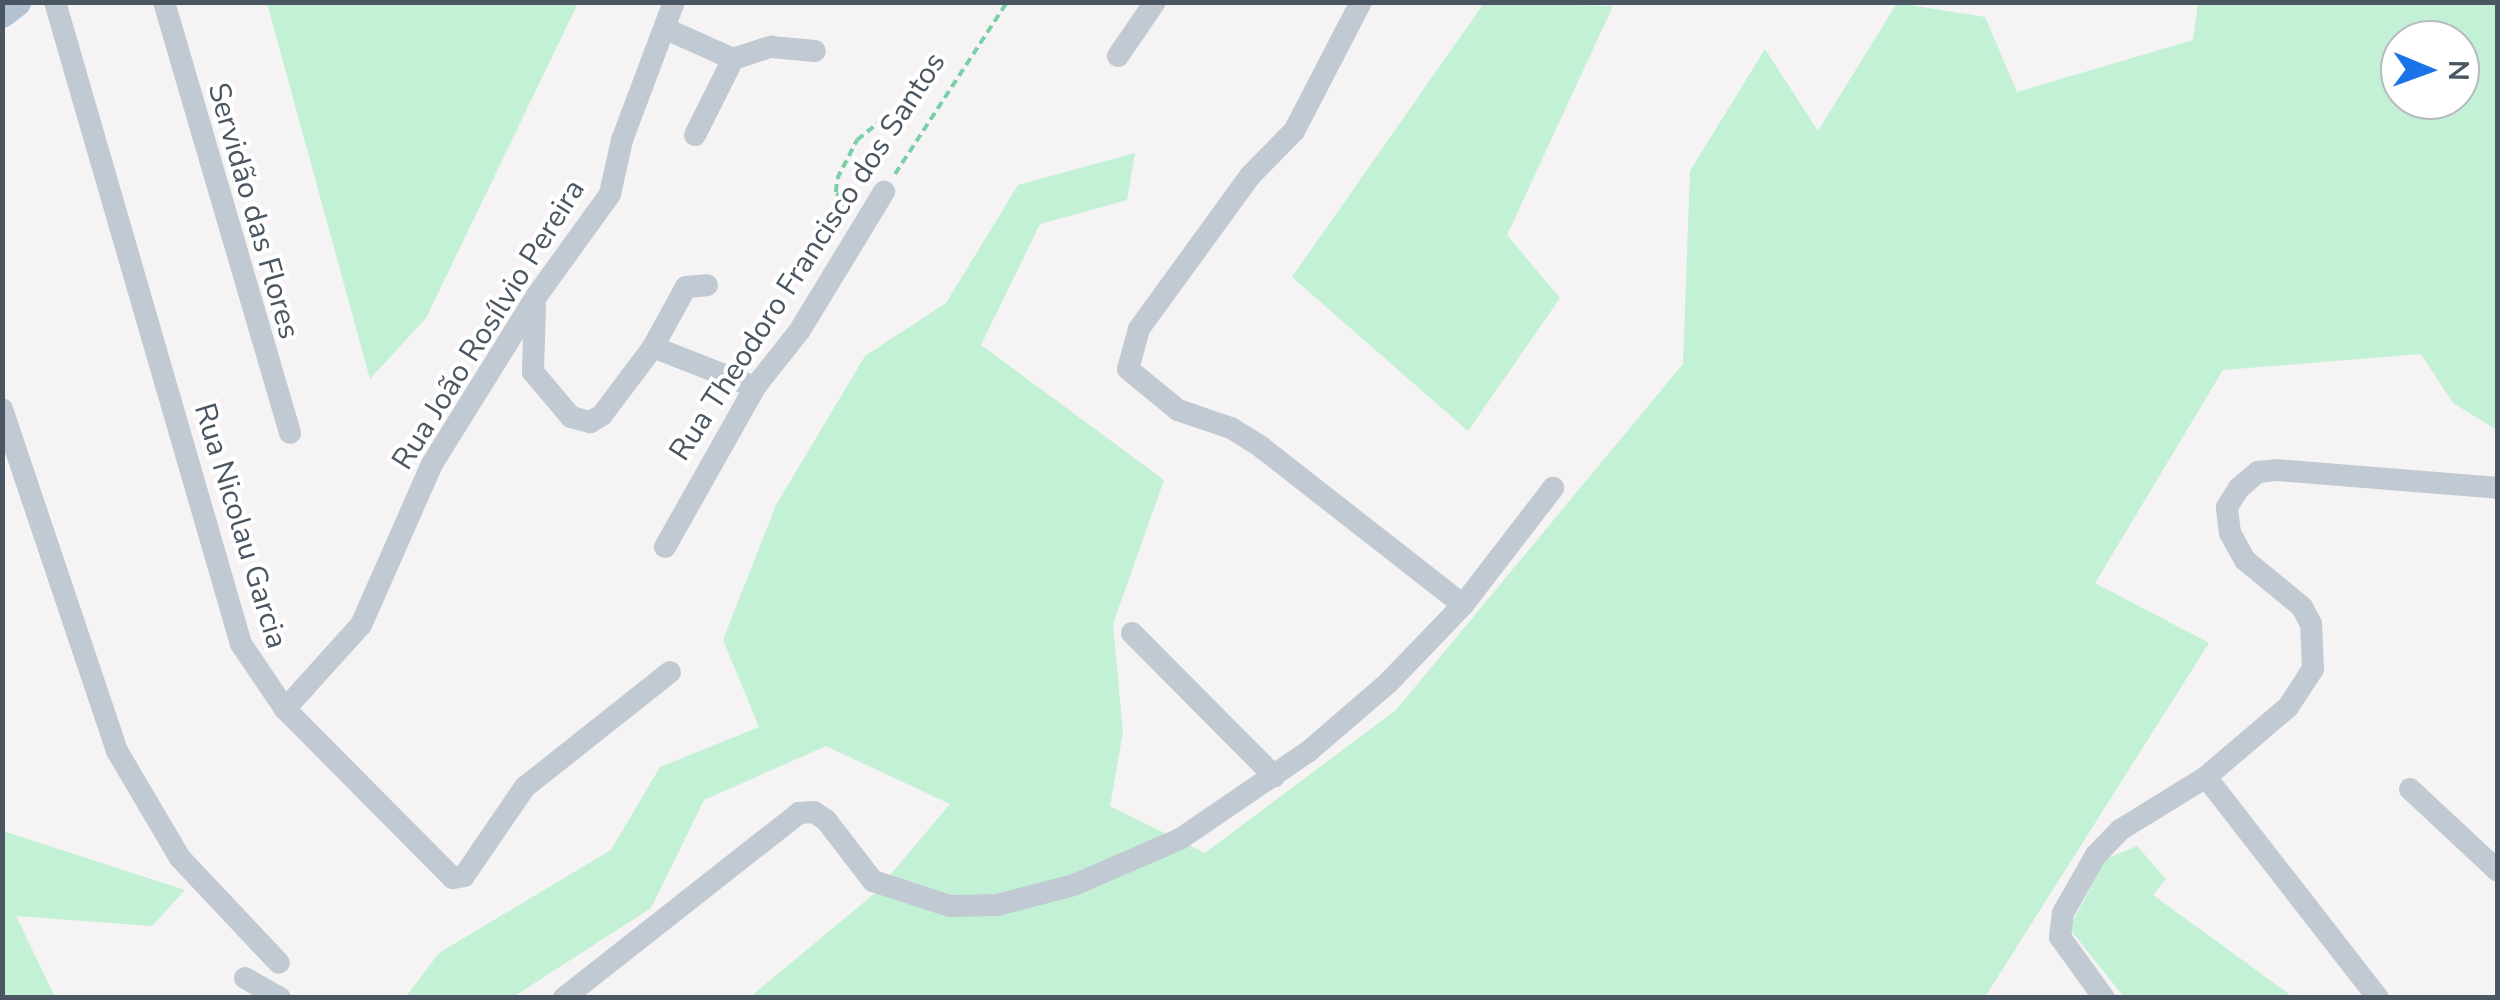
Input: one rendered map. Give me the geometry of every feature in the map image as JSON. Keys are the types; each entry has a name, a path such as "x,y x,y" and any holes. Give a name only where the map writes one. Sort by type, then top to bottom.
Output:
{"main road":[{"path":"2,13 16,2"}],"street":[{"name":"Rua Nicolau Garcia","path":"55,2 241,644 285,708 454,878 464,876 524,787 670,672"},
{"name":"Servidão das Flores","path":"164,2 290,433"},
{"name":"Rua João Rosílvio Pereira","path":"285,708 361,624 432,464 538,294 610,194 622,140 674,2"},
{"path":"1118,56 1155,2"},
{"path":"1361,2 1294,131 1250,176 1139,329 1128,369 1133,378 1178,410 1245,436 1462,605"},
{"path":"666,28 733,60 772,47 816,51"},
{"path":"695,136 733,60"},
{"name":"Rua Theodoro Francisco dos Santos","path":"664,548 755,387 800,330 884,192"},
{"path":"538,294 532,372 571,417 590,422 602,415 653,347 686,287 708,285"},
{"path":"653,347 755,387"},
{"path":"2,409 117,751 172,848 279,963"},
{"path":"2104,998 2060,937 2063,913 2108,840 2206,777 2288,707 2313,669 2311,624 2302,607 2245,560 2230,532 2228,507 2239,488 2258,472 2276,470 2498,488"},
{"path":"564,998 800,813 826,820 873,881 950,906 997,905 1074,885 1180,838 1274,776 1388,684 1462,605 1553,488"},
{"path":"1132,632 1274,776"},
{"path":"2206,777 2378,998"},
{"path":"2410,789 2498,871"},
{"path":"245,978 280,998"}],"path":[{"name":"Rua Theodoro Francisco dos Santos","path":"884,192 1008,2"},
{"path":"863,224 840,202 837,178 856,140 884,119"}],"green space":[{"path":"267,3 578,3 426,318 370,379"},
{"path":"1484,3 1613,6 1507,235 1560,298 1468,431 1292,277"},
{"path":"1897,3 1985,17 2017,92 2193,40 2198,3 2497,3 2497,430 2453,403 2421,354 2223,370 2095,583 2209,643 1985,997 750,997 875,893 950,804 826,746 704,800 651,908 513,997 405,998 439,953 611,850 660,767 759,727 723,640 776,505 865,356 946,303 1018,185 1135,153 1127,200 1040,224 981,345 1164,480 1113,624 1123,732 1110,806 1205,853 1396,710 1683,364 1690,171 1765,49 1818,131"},
{"path":"3,831 185,890 152,926 16,916 55,997 3,997"},
{"path":"2137,846 2166,879 2153,895 2293,997 2124,997 2069,928 2106,859"}]}
